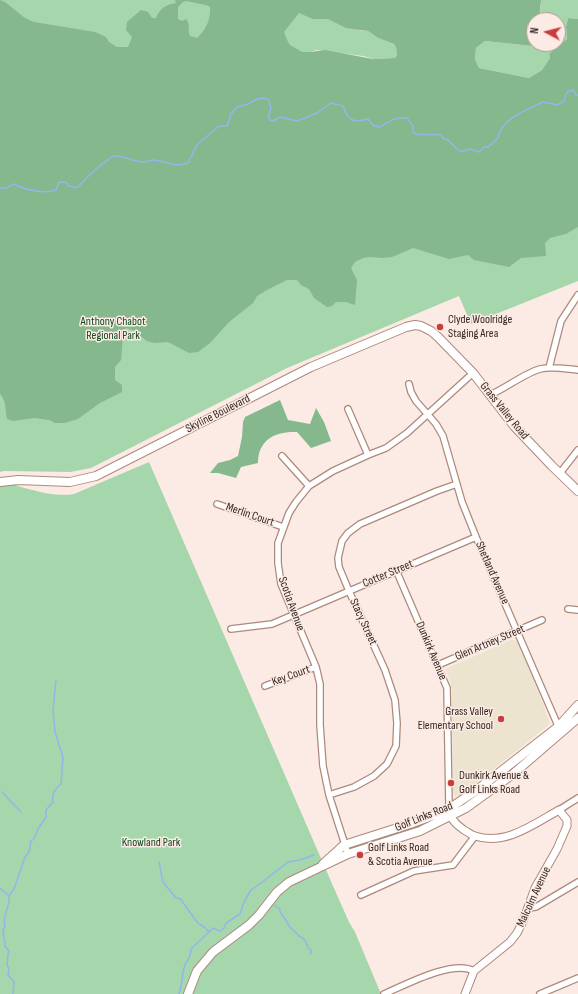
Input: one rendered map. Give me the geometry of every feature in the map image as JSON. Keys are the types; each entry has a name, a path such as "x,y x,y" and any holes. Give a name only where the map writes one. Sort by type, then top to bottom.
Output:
{"main road":[{"name":"Skyline Boulevard","path":"0,482 18,480 70,482 96,476 294,375 335,356 411,326 421,326 431,331"},
{"name":"Grass Valley Road","path":"431,331 473,373 514,426 578,491"},
{"name":"Golf Links Road","path":"560,730 578,705"},
{"name":"Golf Links Road","path":"188,994 197,972 213,952 259,915 277,892 289,882 348,854 420,830 450,812 477,790 578,718"},
{"name":"Golf Links Road","path":"318,868 344,845 450,812"}],"street":[{"path":"549,368 561,320 578,295"},
{"path":"490,395 539,369 549,368 578,370"},
{"name":"Scotia Avenue","path":"348,854 329,795 323,766 320,725 320,684 316,667 281,584 278,563 278,543 289,513 309,486 333,471 386,448 407,433 427,413 473,373"},
{"name":"Shetland Avenue","path":"409,384 416,401 436,424 443,436 462,502 560,730"},
{"path":"348,409 368,455"},
{"path":"560,473 578,450"},
{"path":"282,456 309,486"},
{"name":"Stacy Street","path":"329,795 354,787 374,776 387,764 396,746 397,723 395,700 385,670 339,567 338,558 342,541 348,533 360,524 457,484"},
{"name":"Merlin Court","path":"217,504 283,527"},
{"name":"Cotter Street","path":"231,629 272,624 476,537"},
{"name":"Dunkirk Avenue","path":"396,570 447,688 450,812"},
{"path":"568,610 578,610"},
{"name":"Glen Artney Street","path":"438,665 542,620"},
{"name":"Key Court","path":"265,686 316,667"},
{"path":"450,812 462,828 475,836 492,838 514,834 578,798"},
{"name":"Malcolm Avenue","path":"465,994 474,971 510,942 517,933 529,908 536,888 557,849 567,826 567,820 559,810"},
{"path":"361,895 414,871 453,865 475,836"},
{"path":"529,908 536,907 578,882"},
{"path":"384,994 435,973 457,968 470,969 474,971"},
{"path":"540,994 578,978"}],"shaded area":[{"name":"Grass Valley Elementary School","path":"511,640 517,642 535,683 550,723 468,790 461,795 455,796 453,792 452,691 450,680 445,669"}],"green space":[{"name":"Anthony Chabot Regional Park","path":"0,0 578,0 578,19 568,18 566,27 566,12 540,12 541,3 357,30 368,31 378,38 394,44 396,46 397,55 395,58 374,59 363,56 317,50 302,52 196,98 578,157 578,281 471,324 459,296 287,368 91,468 70,472 0,472"},
{"name":"Anthony Chabot Regional Park","path":"0,0 5,2 25,18 34,22 95,32 106,37 109,42 117,47 128,47 132,37 126,30 127,22 141,10 148,12 152,18 156,18 163,8 176,3 175,0 541,0 540,12 526,12 526,45 485,41 476,48 475,59 479,68 529,78 542,70 550,58 549,54 551,52 566,52 566,27 568,18 578,19 578,227 566,234 550,238 545,243 546,256 521,258 509,267 474,260 468,255 449,259 413,248 392,257 363,258 355,262 351,268 357,280 355,305 346,302 336,302 332,306 327,307 314,298 309,289 301,285 297,280 287,280 257,296 253,303 229,322 210,343 198,352 189,353 168,342 154,343 147,341 133,330 126,328 123,336 121,360 115,367 115,380 122,385 122,392 100,403 78,419 64,423 55,423 49,420 35,418 13,421 7,419 5,403 0,394","holes":["186,1 210,7 210,16 207,24 197,38 190,36 186,19 182,21 178,19 178,7","299,13 313,19 328,19 346,28 368,31 378,38 394,44 397,55 395,58 373,59 325,50 302,52 290,45 284,32"]},
{"name":"Anthony Chabot Regional Park","path":"485,41 526,45 526,52 551,52 549,54 550,58 542,70 529,78 479,68 475,59 476,48"},
{"path":"280,400 288,420 310,424 316,408 324,422 331,441 311,448 297,432 282,433 269,438 261,448 258,463 241,467 236,478 218,473 210,473 218,463 238,456 245,417"},
{"name":"Knowland Park","path":"149,462 381,994 0,994 0,481 46,493 65,495 74,494"}],"waterway":[{"path":"0,188 6,188 14,184 35,191 46,192 56,190 59,182 66,182 69,186 77,188 88,176 113,156 140,162 153,160 175,165 188,163 197,145 219,126 227,126 231,114 237,107 248,104 257,99 264,98 269,100 271,109 268,117 273,121 280,117 297,121 317,113 331,103 343,106 348,116 352,120 358,121 368,119 374,126 380,127 393,120 407,118 413,126 413,131 415,134 441,135 459,151 470,149 479,152 484,147 488,147 498,138 503,126 515,116 543,102 557,105 564,101 566,94 569,91 573,90 576,95 578,95"},
{"path":"9,896 14,889 25,857 29,852 31,841 34,839 38,829 46,817 46,810 53,802 54,792 61,784 63,757 55,732 53,710 56,680"},
{"path":"2,792 21,812"},
{"path":"179,994 184,968 191,949 213,928 220,931 224,928 226,923 240,914 244,902 251,890 288,862 314,855"},
{"path":"159,862 163,882 176,898 181,899 198,923 208,931"},
{"path":"0,888 9,896"},
{"path":"9,896 9,904 4,919 5,926 3,934 5,946 9,951 7,965 9,969 8,975 14,982 13,994"},
{"path":"274,905 280,909 280,912 290,927 305,940 308,948 311,950 311,954"}],"place":[{"name":"Clyde Woolridge Staging Area","path":"440,327"},
{"name":"Grass Valley Elementary School","path":"501,719"},
{"name":"Dunkirk Avenue & Golf Links Road","path":"451,783"},
{"name":"Golf Links Road & Scotia Avenue","path":"360,855"}]}
